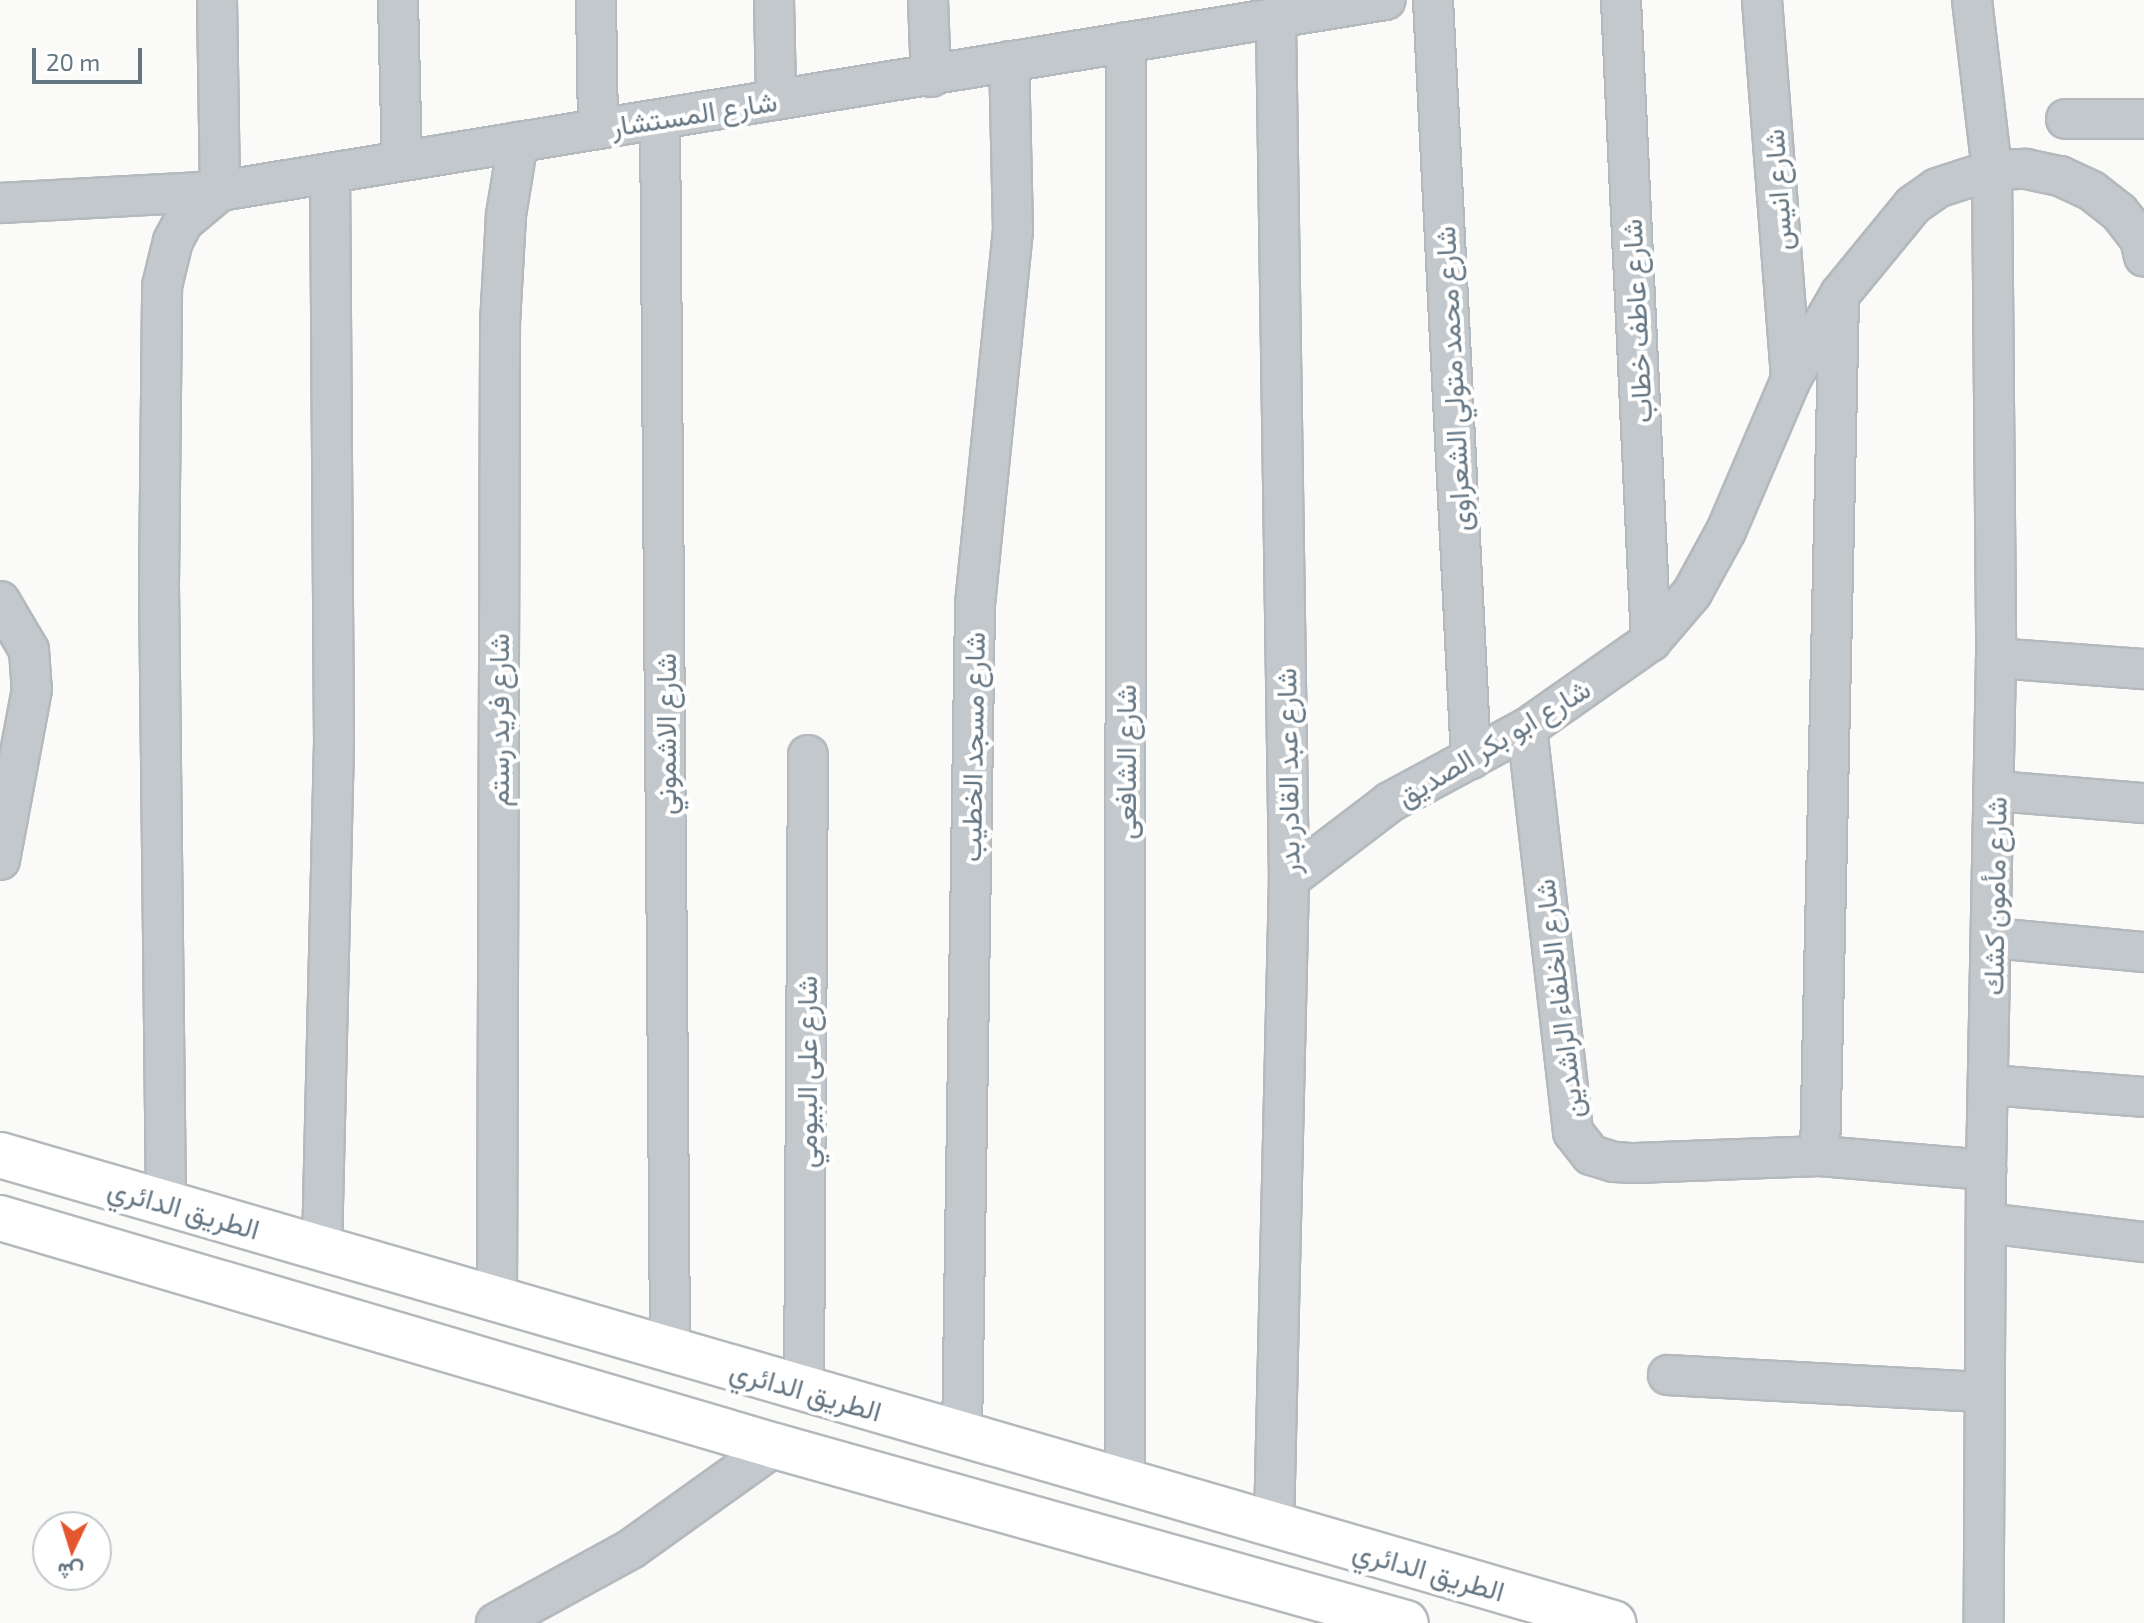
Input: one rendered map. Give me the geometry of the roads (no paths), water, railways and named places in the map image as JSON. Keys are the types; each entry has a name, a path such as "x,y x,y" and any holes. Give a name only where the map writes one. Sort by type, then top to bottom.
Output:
{"highway":[{"name":"الطريق الدائري","path":"0,1155 1613,1623"},
{"name":"الطريق الدائري","path":"0,1218 775,1446 1406,1623"},
{"path":"1014,1513 1031,1455"}],"street":[{"path":"166,1203 159,585 162,286 173,241 183,222 220,191 217,0"},
{"path":"398,0 402,161"},
{"path":"596,0 598,129"},
{"path":"774,0 776,99"},
{"path":"928,0 931,77"},
{"name":"شارع المستشار","path":"0,203 220,191 776,99 931,77 1009,61 1385,0"},
{"name":"شارع محمد متولي الشعراوى","path":"1433,0 1471,759"},
{"name":"شارع عاطف خطاب","path":"1621,0 1651,641"},
{"name":"شارع انيس","path":"1762,0 1791,379"},
{"name":"شارع مأمون كشك","path":"1972,0 1992,170 1997,791 1986,1170 1984,1623"},
{"name":"شارع عبد القادر بدر","path":"1274,1525 1289,879 1276,18"},
{"name":"شارع الشافعى","path":"1125,1482 1126,42"},
{"name":"شارع مسجد الخطيب","path":"962,1435 975,604 1012,245 1013,149 1009,61"},
{"name":"شارع الاشموني","path":"660,119 670,1350"},
{"path":"2066,119 2144,119"},
{"name":"شارع فريد رستم","path":"497,1299 500,323 506,215 518,142"},
{"name":"شارع ابو بكر الصديق","path":"1289,879 1390,802 1527,728 1651,641 1692,593 1726,531 1791,379 1840,294 1892,226 1913,205 1937,188 1992,170 2026,169 2060,176 2092,191 2119,212 2140,239 2144,257"},
{"path":"322,1248 334,742 330,173"},
{"path":"1820,1156 1840,294"},
{"path":"0,601 29,650 32,680 0,860"},
{"path":"1996,658 2144,669"},
{"name":"شارع الخلفاء الراشدين","path":"1527,728 1573,1132 1591,1155 1614,1162 1820,1156 1986,1170"},
{"name":"شارع على البيومي","path":"804,1389 808,755"},
{"path":"1997,791 2144,803"},
{"path":"1993,938 2144,952"},
{"path":"1989,1085 2144,1097"},
{"path":"1986,1223 2144,1242"},
{"path":"1668,1375 1985,1392"},
{"path":"496,1623 631,1549 775,1446"}]}
